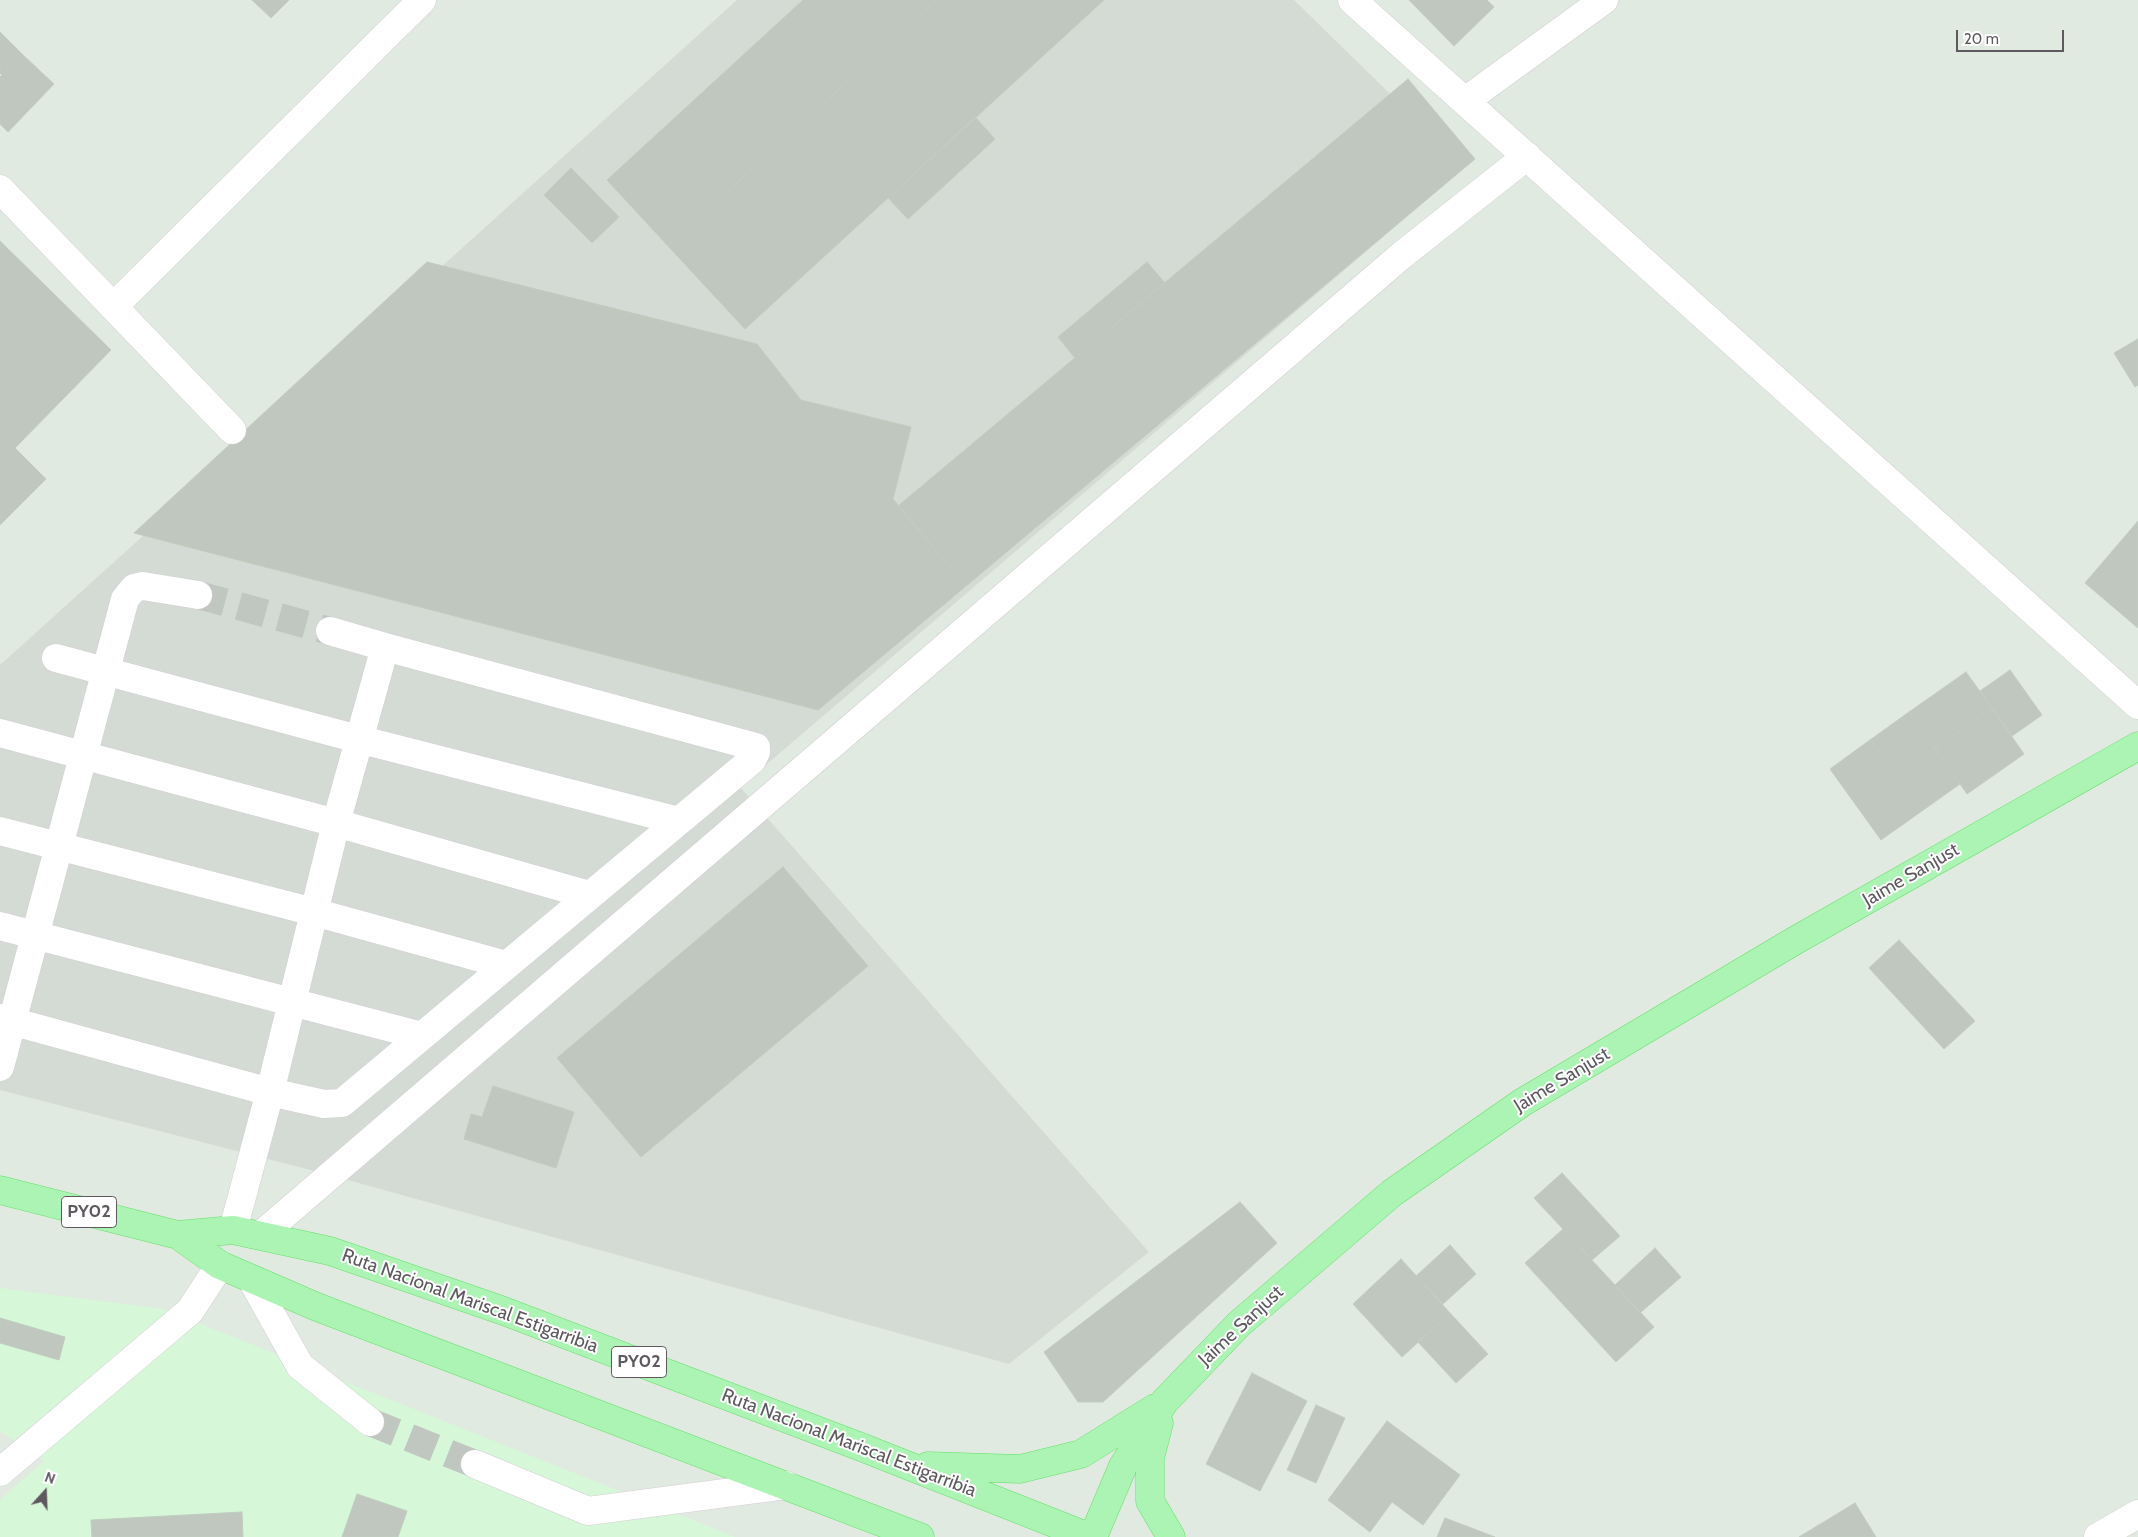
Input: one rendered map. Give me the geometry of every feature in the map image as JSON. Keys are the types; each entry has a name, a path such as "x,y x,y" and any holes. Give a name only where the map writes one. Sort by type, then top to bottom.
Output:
{"main road":[{"name":"Jaime Sanjust","path":"1093,1537 1122,1466 1165,1401 1239,1324 1392,1193 1523,1102 1796,940 2138,746"},
{"name":"Ruta Nacional Mariscal Estigarribia","path":"0,1190 178,1235 233,1230 262,1234 330,1251 501,1310 861,1447 1089,1537"},
{"name":"Ruta Nacional Mariscal Estigarribia","path":"178,1235 220,1265 252,1280 463,1364 920,1537"},
{"path":"861,1447 919,1466 1020,1468 1081,1454 1165,1401"},
{"path":"1165,1401 1150,1458 1150,1501 1170,1537"}],"street":[{"path":"113,307 422,0"},
{"path":"1352,0 2138,704"},
{"path":"1465,101 1604,0"},
{"path":"262,1234 1395,262 1527,156"},
{"path":"0,189 232,430"},
{"path":"0,1067 6,1019 35,936 125,598 134,588 143,586 198,595"},
{"path":"6,1019 270,1092 324,1104 342,1102 752,760 756,752 756,747 330,631"},
{"path":"233,1230 270,1092 336,823 385,647"},
{"path":"56,658 358,739 679,821"},
{"path":"0,733 336,823 589,896"},
{"path":"0,831 314,912 506,965"},
{"path":"0,926 422,1036"},
{"path":"0,1472 190,1311 220,1265"},
{"path":"252,1280 300,1366 370,1422"},
{"path":"475,1464 588,1510 786,1485"},
{"path":"2098,1537 2138,1514"}],"shaded area":[{"path":"737,0 1294,0 1465,167 740,787 1149,1252 1009,1364 330,1175 0,1090 0,665"},
{"path":"0,1288 163,1309 735,1537 0,1537 0,1500 44,1461 0,1431"}],"building":[{"path":"252,0 289,0 271,18"},
{"path":"803,0 936,0 668,246 607,180"},
{"path":"936,0 1104,0 745,329 668,246"},
{"path":"1409,0 1487,0 1494,7 1454,46"},
{"path":"0,32 22,54 2,75 0,73"},
{"path":"22,54 54,84 8,132 0,124 0,77"},
{"path":"1408,79 1475,159 966,586 898,506"},
{"path":"975,117 995,139 908,219 888,198"},
{"path":"571,168 619,217 592,243 544,195"},
{"path":"0,241 111,350 15,448 46,479 0,525"},
{"path":"427,262 757,344 801,400 911,427 893,499 966,586 818,710 134,533"},
{"path":"1147,262 1165,283 1075,358 1058,337"},
{"path":"2138,339 2138,385 2135,387 2114,353"},
{"path":"2138,521 2138,628 2085,583"},
{"path":"2010,670 2042,715 2012,736 1980,691"},
{"path":"1966,672 1992,708 1935,748 1909,712"},
{"path":"1992,708 2024,754 1967,794 1935,748"},
{"path":"1909,712 1935,748 1896,776 1870,740"},
{"path":"1870,740 1896,776 1935,748 1960,784 1881,840 1830,769"},
{"path":"783,867 868,966 641,1157 557,1058"},
{"path":"1899,940 1975,1021 1944,1049 1869,968"},
{"path":"493,1086 574,1112 556,1168 464,1139 471,1114 482,1117"},
{"path":"1562,1173 1620,1236 1592,1260 1534,1198"},
{"path":"1240,1202 1277,1243 1103,1402 1078,1402 1044,1352"},
{"path":"1563,1229 1654,1327 1616,1362 1525,1263"},
{"path":"1450,1245 1476,1274 1443,1304 1416,1276"},
{"path":"1655,1248 1681,1277 1640,1313 1615,1285"},
{"path":"1401,1259 1450,1313 1402,1357 1353,1304"},
{"path":"1450,1313 1488,1354 1456,1383 1418,1342"},
{"path":"0,1318 65,1337 59,1360 0,1343"},
{"path":"1252,1373 1307,1401 1260,1491 1206,1464"},
{"path":"1316,1405 1345,1418 1316,1483 1287,1470"},
{"path":"1387,1421 1460,1475 1423,1525 1392,1502 1370,1532 1328,1500"},
{"path":"357,1494 407,1511 398,1537 342,1537"},
{"path":"1855,1503 1876,1537 1799,1537"},
{"path":"242,1512 243,1537 92,1537 91,1520"},
{"path":"1445,1518 1495,1537 1437,1537"}],"tunnel":[{"path":"198,595 330,631"},
{"path":"370,1422 475,1464"}]}
